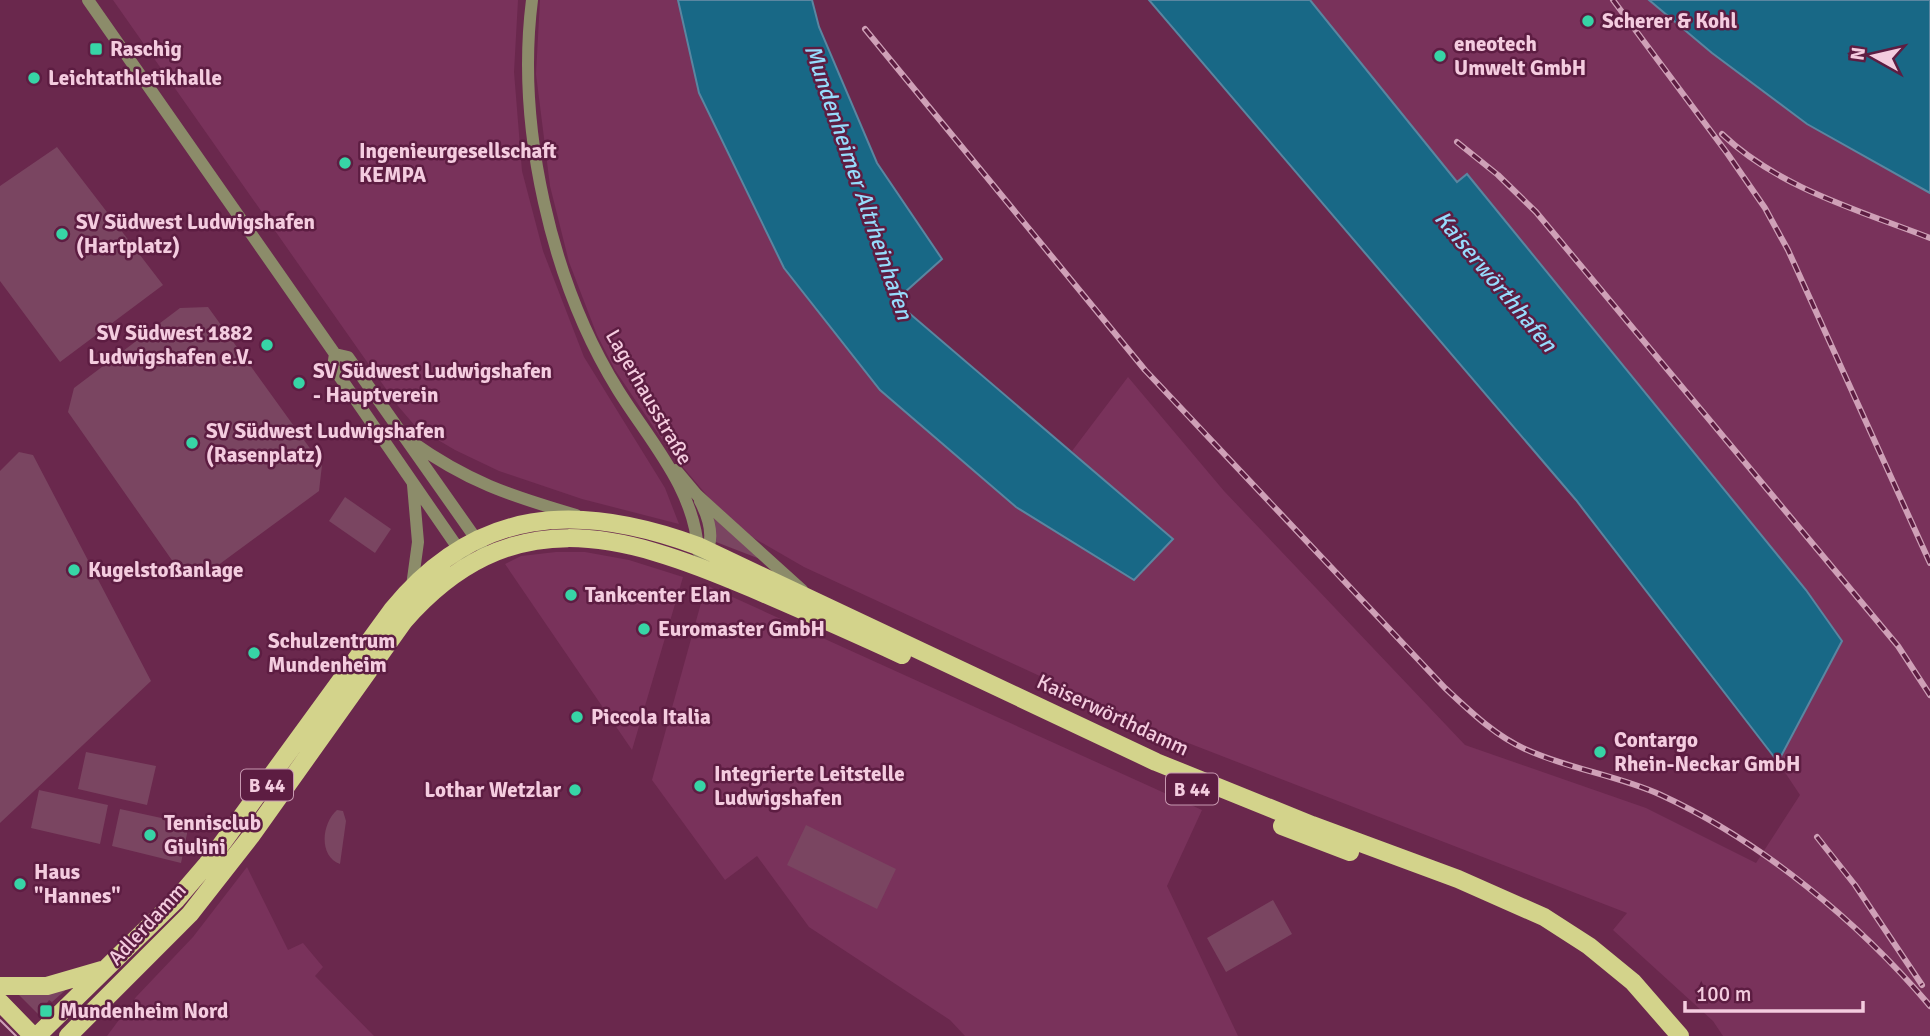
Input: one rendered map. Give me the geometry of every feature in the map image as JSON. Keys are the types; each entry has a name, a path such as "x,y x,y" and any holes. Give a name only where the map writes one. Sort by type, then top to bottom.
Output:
{"main road":[{"name":"B 44","path":"412,586 458,548 476,539 533,521 590,520 629,526 701,554"},
{"name":"Adlerdamm","path":"68,1036 190,914 251,836 404,621 426,597 469,564 502,548 542,539 576,537 701,554"},
{"name":"Kaiserwörthdamm","path":"701,554 810,597 1156,762 1312,825 1458,879 1544,917 1589,946 1633,982 1680,1036"},
{"name":"Kaiserwörthdamm","path":"701,554 853,633 1152,773 1309,837 1457,891 1537,927 1584,957 1610,979 1654,1021 1665,1036"},
{"name":"Adlerdamm","path":"35,1036 105,969 207,864 412,586"},
{"path":"0,986 47,986 105,969"},
{"name":"B 44","path":"0,1002 35,1036"},
{"path":"81,1036 88,1017"}],"street":[{"path":"88,0 335,354 348,357 488,555"},
{"name":"Lagerhausstraße","path":"532,0 528,68 530,107 548,218 588,332 617,389 663,456 692,518 701,554"},
{"path":"335,354 333,366 469,564"},
{"path":"399,432 453,469 496,491 590,520"},
{"path":"663,456 697,495 810,597"},
{"path":"412,586 418,526 413,481"},
{"path":"697,495 707,514 711,536 701,554"}],"shaded area":[{"path":"113,0 518,0 514,72 522,171 543,251 584,357 665,488 679,524 582,499 499,471 416,427 398,406"},
{"path":"540,0 678,0 699,93 880,390 1016,507 1134,580 1172,539 1072,451 1128,377 1224,491 1465,745 1646,808 1756,863 1800,795 1778,762 1842,641 1805,590 1468,175 1458,183 1310,0 1649,0 1708,50 1807,124 1930,193 1930,1036 1723,1036 1713,1021 1613,930 1627,913 1165,734 804,567 752,537 710,499 671,453 615,370 597,335 569,262 550,186 536,74"},
{"name":"SV Südwest Ludwigshafen (Hartplatz)","path":"57,147 163,285 60,362 0,281 0,186"},
{"name":"SV Südwest Ludwigshafen (Rasenplatz)","path":"208,307 322,465 319,491 202,577 176,566 68,412 74,388 180,308"},
{"path":"19,452 33,455 151,681 0,823 0,471"},
{"path":"345,497 391,529 375,553 329,521"},
{"path":"713,516 760,559 716,542"},
{"path":"585,552 629,560 683,577 632,750 505,564 521,556"},
{"path":"706,585 1202,810 1167,886 1238,1036 965,1036 950,1020 809,927 757,856 725,880 652,780"},
{"name":"Tennisclub Giulini","path":"86,752 156,766 147,805 78,789"},
{"name":"Tennisclub Giulini","path":"39,790 108,805 100,844 31,828"},
{"name":"Tennisclub Giulini","path":"120,809 189,824 181,863 112,846"},
{"path":"337,810 343,811 346,821 340,864 333,860 325,847 328,823"},
{"path":"806,825 896,869 877,909 787,865"},
{"path":"247,867 288,950 303,943 323,967 315,976 374,1036 107,1036 136,997 193,937"},
{"path":"1273,900 1292,934 1226,972 1207,938"},
{"path":"69,987 52,1002 49,1000 39,1015 19,995 45,994"}],"water":[{"name":"Mundenheimer Altrheinhafen","path":"678,0 812,0 819,27 877,163 942,259 895,301 1173,539 1134,580 1016,507 880,390 784,268 699,93"},
{"name":"Kaiserwörthhafen","path":"1149,0 1310,0 1457,182 1467,174 1806,590 1842,641 1778,762 1576,500"},
{"path":"1649,0 1930,0 1930,193 1807,124 1712,53"}],"tram line":[{"path":"0,1020 16,1036"}],"railway":[{"path":"1613,0 1765,208 1788,250 1930,563"},
{"path":"865,29 1145,370 1445,688 1493,730 1525,749 1661,795 1735,836 1771,860 1840,914 1930,1006"},
{"path":"1722,134 1744,153 1794,183 1820,196 1930,238"},
{"path":"1457,142 1498,175 1536,212 1898,646 1930,695"},
{"path":"1817,837 1855,885 1922,985"}],"place":[{"name":"Scherer & Kohl","path":"1588,21"},
{"name":"Raschig","path":"96,49"},
{"name":"eneotech Umwelt GmbH","path":"1440,56"},
{"name":"Leichtathletikhalle","path":"34,78"},
{"name":"Ingenieurgesellschaft KEMPA","path":"345,163"},
{"name":"SV Südwest Ludwigshafen (Hartplatz)","path":"62,234"},
{"name":"SV Südwest 1882 Ludwigshafen e.V.","path":"267,345"},
{"name":"SV Südwest Ludwigshafen - Hauptverein","path":"299,383"},
{"name":"SV Südwest Ludwigshafen (Rasenplatz)","path":"192,443"},
{"name":"Kugelstoßanlage","path":"74,570"},
{"name":"Tankcenter Elan","path":"571,595"},
{"name":"Euromaster GmbH","path":"644,629"},
{"name":"Schulzentrum Mundenheim","path":"254,653"},
{"name":"Piccola Italia","path":"577,717"},
{"name":"Contargo Rhein-Neckar GmbH","path":"1600,752"},
{"name":"Integrierte Leitstelle Ludwigshafen","path":"700,786"},
{"name":"Lothar Wetzlar","path":"575,790"},
{"name":"Tennisclub Giulini","path":"150,835"},
{"name":"Haus \"Hannes\"","path":"20,884"},
{"name":"Mundenheim Nord","path":"46,1011"}]}
